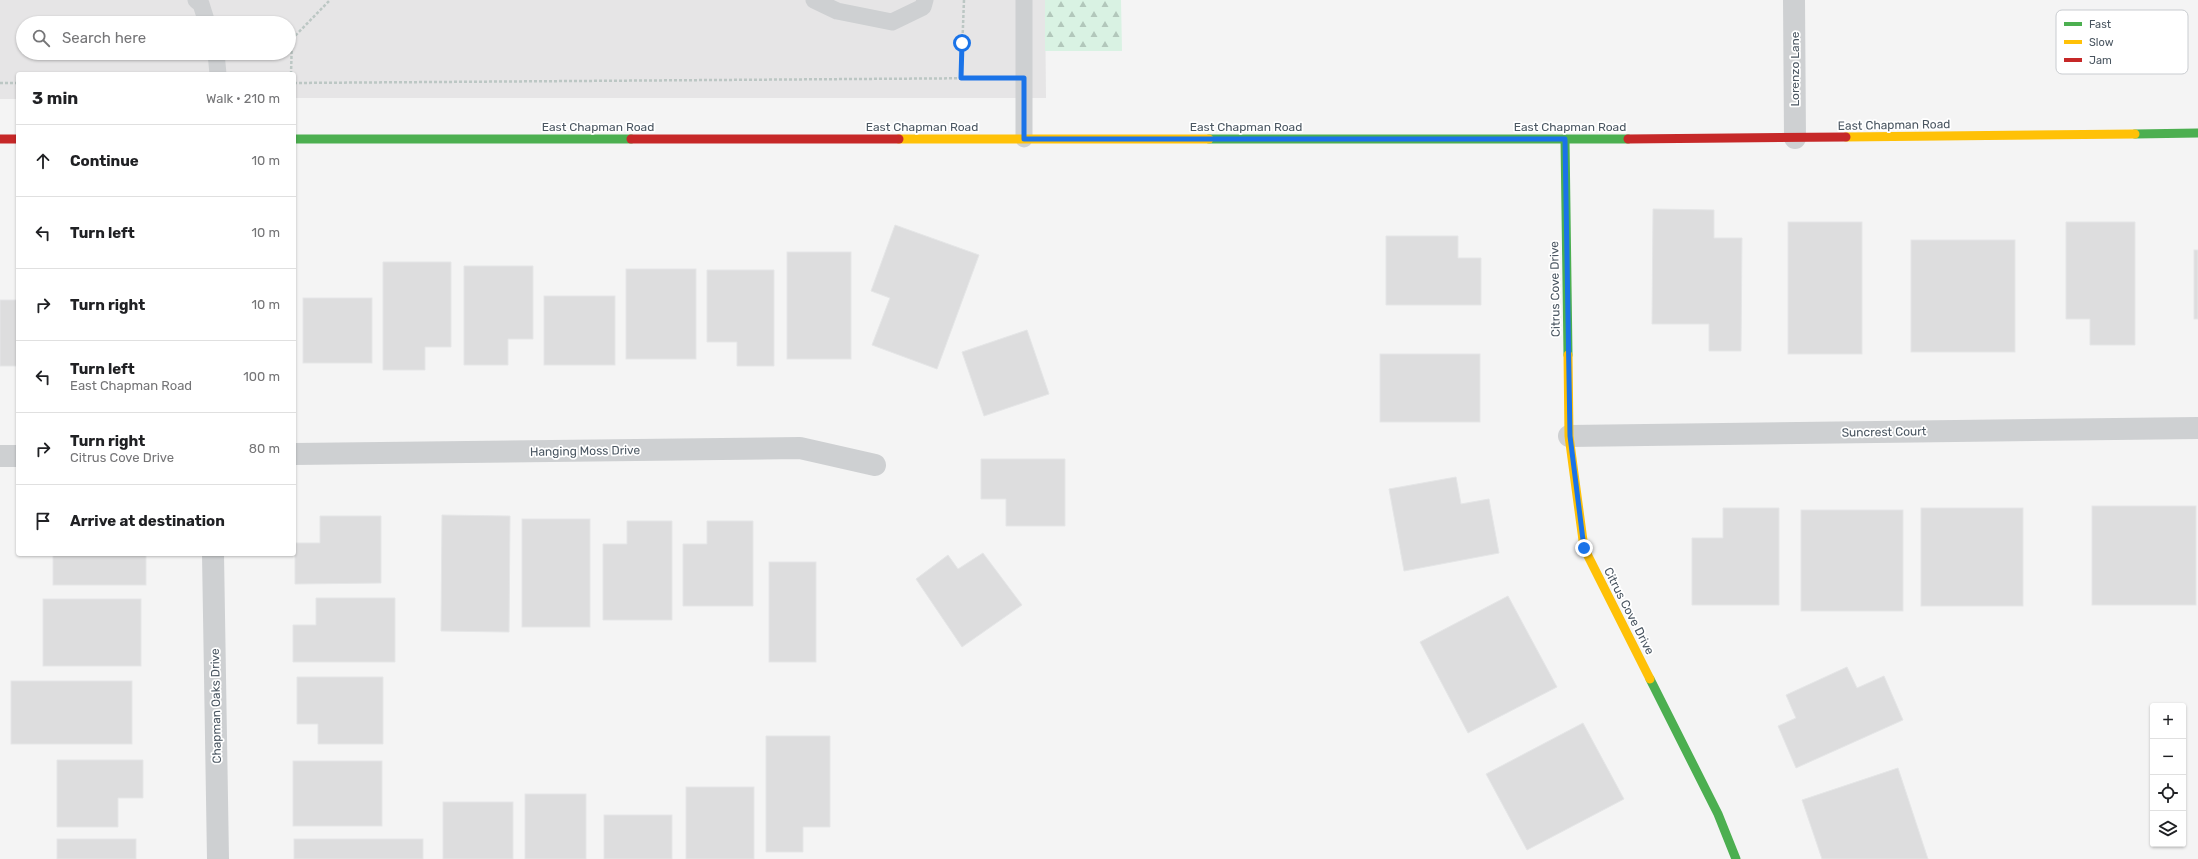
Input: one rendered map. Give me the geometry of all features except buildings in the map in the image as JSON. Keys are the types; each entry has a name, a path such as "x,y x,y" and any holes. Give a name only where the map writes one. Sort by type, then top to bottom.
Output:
{"street":[{"name":"Lorenzo Lane","path":"1794,0 1795,138"},
{"name":"East Chapman Road","path":"296,139 1565,139 2198,133"},
{"path":"0,138 16,138"},
{"name":"Citrus Cove Drive","path":"1565,139 1570,436 1584,548 1718,814 1736,859"},
{"name":"Suncrest Court","path":"1570,436 2198,428"},
{"name":"Hanging Moss Drive","path":"296,454 800,448 875,464"},
{"path":"0,456 16,456"},
{"name":"Chapman Oaks Drive","path":"213,556 218,859"}],"lane":[{"path":"196,0 201,4 205,16"},
{"path":"814,0 837,11 892,22 923,7 926,0"},
{"path":"1024,0 1024,139"},
{"path":"218,60 218,72"}],"path":[{"path":"296,35 330,0"},
{"path":"961,78 964,0"},
{"path":"291,60 291,72"},
{"path":"296,83 1024,78"},
{"path":"0,83 16,83"}],"shaded area":[{"path":"0,0 1045,0 1046,98 296,98 296,72 16,72 16,99 0,99"}],"green space":[{"path":"1045,0 1121,0 1122,51 1045,51"}],"traffic: fast":[{"path":"2135,134 2198,133"},
{"path":"296,139 631,139"},
{"path":"1209,139 1628,139"},
{"path":"1565,139 1568,355"},
{"path":"1650,679 1718,814 1736,859"}],"traffic: slow":[{"path":"1846,137 2135,134"},
{"path":"899,139 1209,139"},
{"path":"1568,355 1569,436 1584,548 1650,679"}],"traffic: jam":[{"path":"1628,139 1846,137"},
{"path":"0,139 16,139"},
{"path":"631,139 899,139"}],"route":[{"path":"962,43 961,78 1024,78 1024,139 1565,139 1570,436 1584,548"}]}
